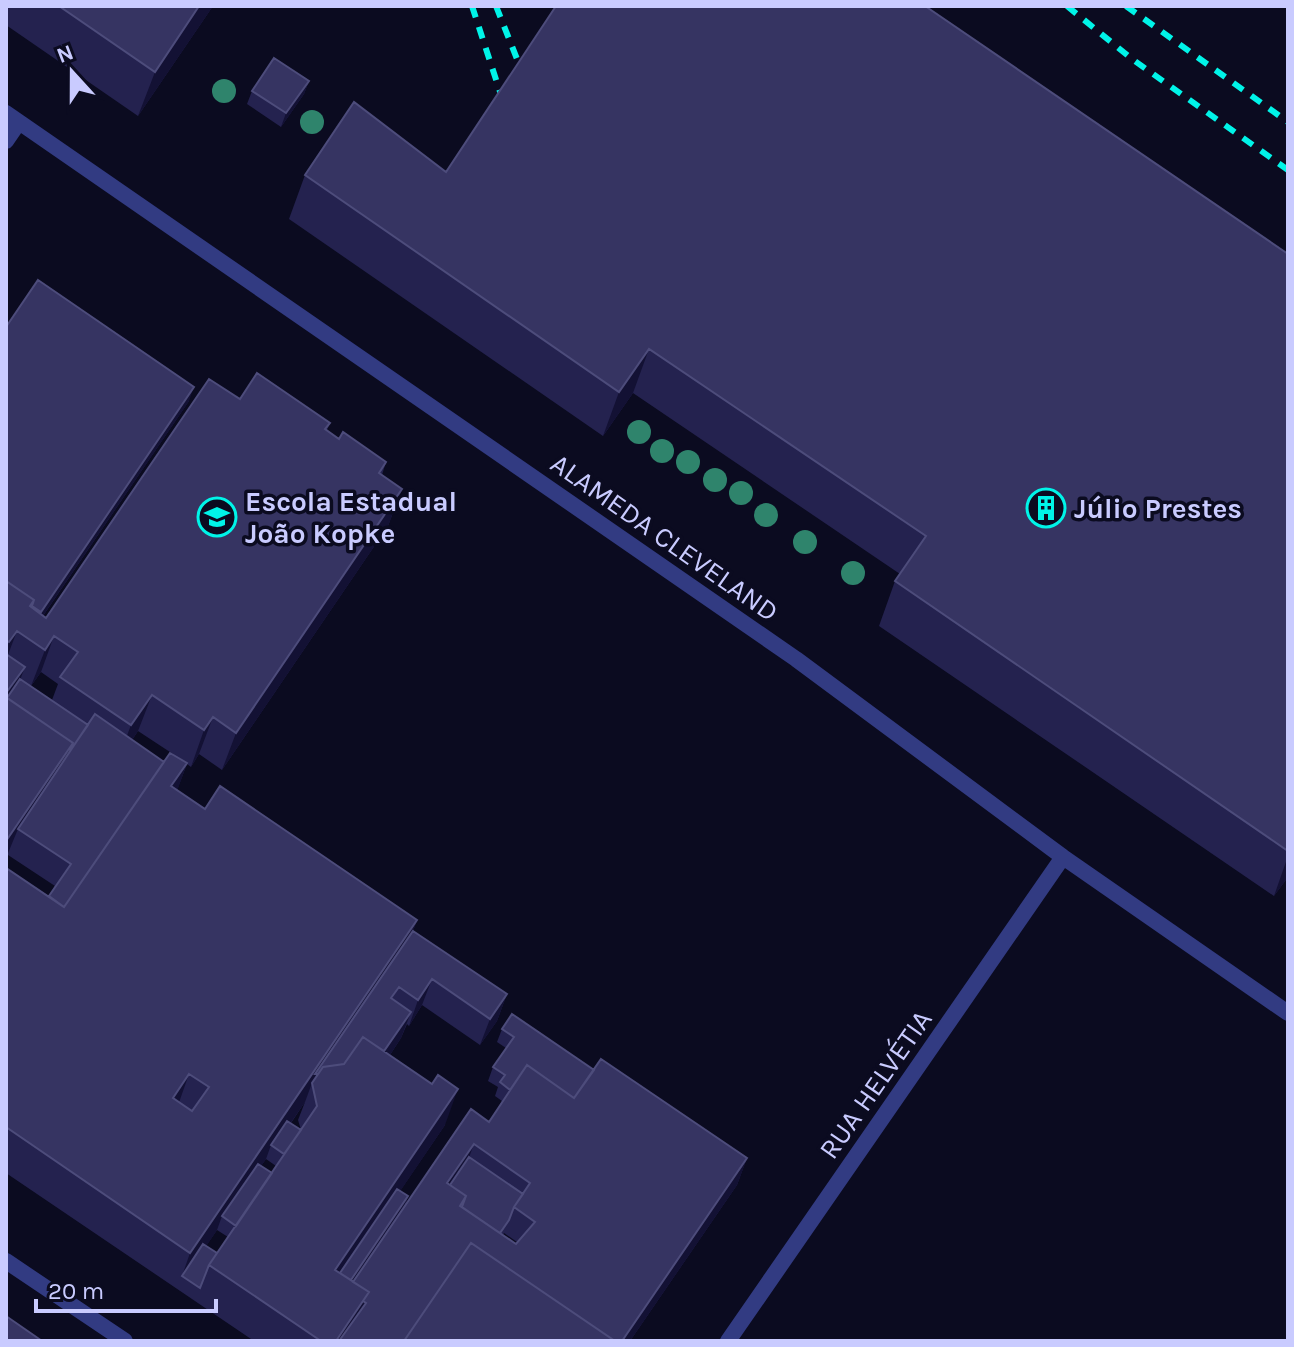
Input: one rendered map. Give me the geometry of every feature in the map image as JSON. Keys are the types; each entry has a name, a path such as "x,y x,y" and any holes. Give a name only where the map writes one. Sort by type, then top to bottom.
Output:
{"street":[{"path":"6,141 13,118"},
{"name":"ALAMEDA CLEVELAND","path":"13,118 796,659 1063,857 1288,1013"},
{"name":"RUA HELVÉTIA","path":"728,1341 1063,857"},
{"path":"6,1261 125,1341"}],"building":[{"path":"59,6 199,6 155,72"},
{"name":"Júlio Prestes","path":"556,6 925,6 1288,254 1288,851 895,581 926,536 649,349 619,392 305,175 354,102 446,172"},
{"path":"274,58 309,81 286,113 252,91"},
{"path":"38,280 194,387 41,612 32,606 34,600 6,581 6,327"},
{"path":"257,373 330,423 325,429 339,439 343,432 386,462 379,473 402,489 236,733 213,717 204,730 152,695 131,725 60,677 78,652 54,636 45,650 17,631 9,642 6,640 6,581 34,600 30,606 46,618 209,379 240,399"},
{"path":"6,654 25,667 6,693"},
{"path":"20,679 88,725 70,751 73,743 7,698"},
{"path":"6,697 73,743 6,841"},
{"path":"95,714 164,762 64,907 49,896 71,864 18,829"},
{"path":"170,753 187,763 171,786 205,809 220,786 417,920 190,1253 6,1127 6,868 64,907","holes":["189,1074 209,1087 192,1111 173,1098"]},
{"path":"413,931 507,994 490,1019 432,979 418,1000 399,987 391,998 411,1012 384,1051 363,1037 344,1064 323,1067 315,1074"},
{"path":"512,1014 594,1070 574,1098 527,1065 510,1090 500,1082 505,1075 493,1067 514,1037 502,1029"},
{"path":"363,1037 432,1084 438,1075 458,1089 335,1270 369,1292 336,1341 321,1341 209,1265 317,1106 312,1083 323,1067 344,1064"},
{"path":"601,1059 747,1158 622,1341 615,1341 471,1243 404,1341 339,1341 366,1303 363,1301 369,1292 353,1282 471,1109 489,1122 527,1065 574,1098","holes":["474,1144 530,1183 514,1207 535,1222 516,1244 460,1206 466,1196 447,1183"]},
{"path":"287,1121 301,1130 284,1154 271,1145"},
{"path":"469,1157 523,1194 500,1233 462,1207 466,1196 450,1185"},
{"path":"258,1164 272,1173 236,1226 222,1216"},
{"path":"397,1189 408,1196 351,1280 340,1273"},
{"path":"471,1243 615,1341 404,1341"},
{"path":"203,1244 217,1253 200,1288 182,1276"},
{"path":"6,1316 42,1341 6,1341"}],"railway":[{"path":"472,6 504,104"},
{"path":"496,6 523,74"},
{"path":"1067,6 1132,59 1288,170"},
{"path":"1126,6 1288,122"}],"place":[{"name":"Júlio Prestes","path":"1046,508"},
{"name":"Escola Estadual João Kopke","path":"217,517"}]}
